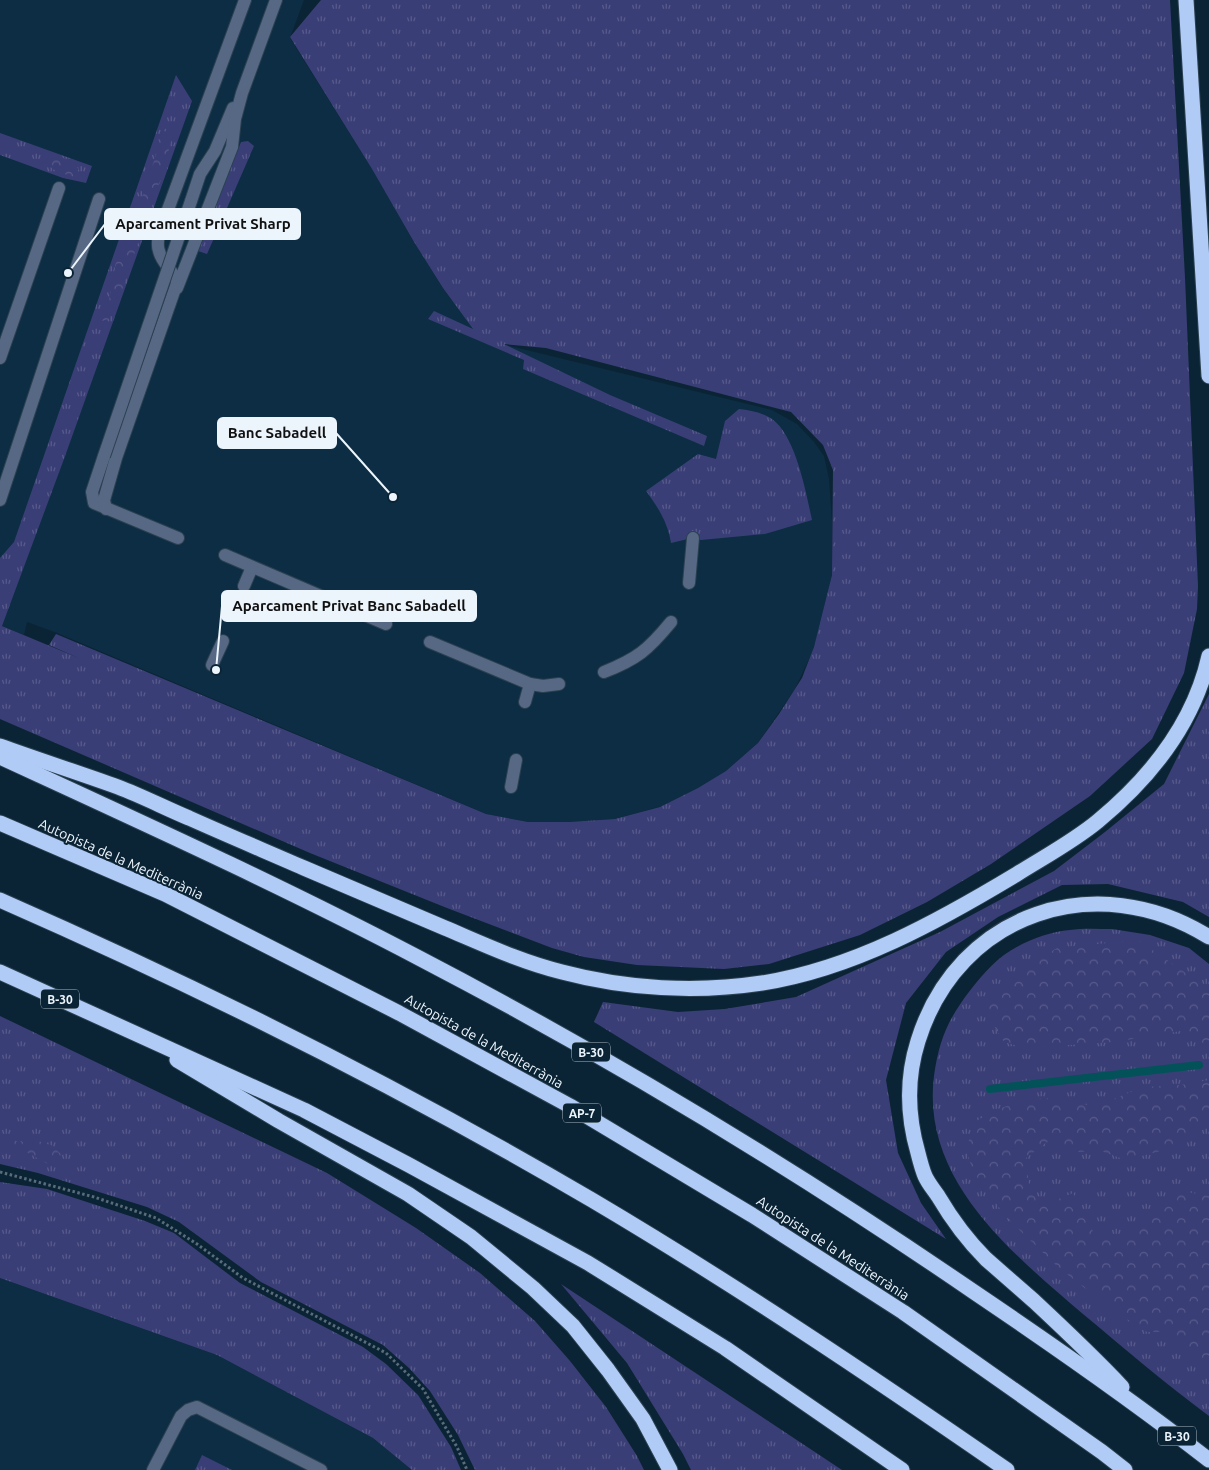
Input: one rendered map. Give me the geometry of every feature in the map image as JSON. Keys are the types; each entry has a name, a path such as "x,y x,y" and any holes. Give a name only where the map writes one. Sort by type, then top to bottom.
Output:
{"highway":[{"path":"1186,0 1209,376"},
{"path":"0,746 121,788 486,946 541,966 585,978 634,985 696,989 728,987 761,983 809,972 854,957 900,937 992,889 1096,822 1142,780 1175,738 1198,692 1209,656"},
{"name":"B-30","path":"0,757 308,901 529,1016 728,1133 875,1224 1146,1411 1209,1460"},
{"name":"Autopista de la Mediterrània","path":"0,823 165,894 399,1013 570,1106 752,1215 903,1312 1125,1470"},
{"path":"0,900 202,993 315,1048 426,1107 583,1196 751,1298 907,1400 1007,1470"},
{"path":"1146,1411 1089,1352 985,1257 950,1215 925,1176 913,1134 908,1097 912,1059 923,1026 942,987 948,980 971,954 1004,928 1038,913 1077,904 1114,904 1152,911 1191,926 1209,938"},
{"name":"B-30","path":"0,972 304,1110 588,1263 725,1348 902,1470"},
{"path":"120,1026 279,1122 408,1194 471,1237 533,1288 573,1326 608,1370 643,1419 670,1470"}],"lane":[{"path":"106,508 104,500 116,458 177,283 174,273 162,259 158,249 159,234 246,0"},
{"path":"172,299 232,147 235,119 242,93 276,0"},
{"path":"178,538 94,503 92,492 200,174 214,151 229,116 242,93"},
{"path":"0,358 59,188"},
{"path":"0,500 99,199"},
{"path":"689,583 692,538"},
{"path":"225,555 386,624"},
{"path":"244,586 252,567"},
{"path":"604,672 627,663 645,651 671,622"},
{"path":"212,665 223,641"},
{"path":"430,642 530,684 543,686 559,684"},
{"path":"525,702 530,684"},
{"path":"511,787 516,760"},
{"path":"153,1470 181,1416 188,1410 197,1408 321,1470"}],"path":[{"path":"0,1172 94,1196 156,1218 197,1244 243,1278 386,1353 423,1390 457,1447 467,1470"}],"shaded area":[{"path":"0,0 304,0 290,38 372,169 414,242 443,288 474,330 502,344 772,410 797,424 824,456 829,479 832,521 832,575 812,653 795,689 758,743 726,771 662,806 615,819 528,822 486,814 57,633 27,622 24,635 0,625"},
{"path":"0,1278 217,1355 373,1438 412,1470 0,1470"}],"green space":[{"path":"321,0 1170,0 1185,278 1198,586 1197,609 1184,673 1152,739 1090,796 991,864 927,902 860,935 769,964 724,969 637,965 584,957 552,948 310,853 0,719 0,558 14,542 176,75 192,101 2,626 81,659 49,645 56,634 486,814 528,822 615,819 660,807 698,788 726,771 758,743 802,678 814,647 832,575 833,470 823,445 791,412 546,348 504,344 610,395 707,436 704,446 523,369 524,360 428,319 434,311 473,329 443,288 414,242 372,169 290,37"},
{"path":"165,128 172,137 162,177 147,211 122,290 109,319 102,321 102,309 109,301 116,262 127,242 156,155 159,137"},
{"path":"0,133 92,166 86,183 63,178 0,155"},
{"path":"248,141 254,146 207,254 198,251 241,142"},
{"path":"60,155 79,169 73,177 56,171 46,164 49,156"},
{"path":"739,409 752,411 772,419 788,438 799,466 812,520 765,534 701,540 692,538 671,543 668,529 662,516 646,491 698,454 716,459 725,421"},
{"path":"1209,694 1209,917 1183,902 1108,884 1062,885 998,917 946,952 906,1003 886,1080 898,1153 921,1203 946,1239 594,1022 603,1002 678,1012 725,1009 796,997 940,932 1054,871 1164,784"},
{"path":"1075,929 1112,929 1150,935 1189,948 1209,964 1209,1416 1083,1314 1028,1266 1001,1239 977,1211 957,1181 942,1148 934,1114 934,1076 943,1037 961,1003 986,971 1011,950 1044,935"},
{"path":"1138,940 1209,989 1209,1049 1181,1031 1114,1042 1025,1048 1004,1042 983,1008 1011,977 1057,948"},
{"path":"0,1016 327,1173 416,1228 480,1273 535,1321 570,1361 606,1407 644,1470 475,1470 458,1435 430,1391 409,1368 383,1345 261,1282 179,1222 147,1207 38,1173 0,1164"},
{"path":"1209,1080 1209,1123 1199,1123 1188,1140 1180,1146 1126,1160 1101,1151 1079,1152 1047,1142 1026,1158 1030,1194 1049,1203 1073,1193 1097,1239 1118,1240 1141,1223 1176,1190 1209,1196 1209,1373 1167,1332 1147,1332 1114,1311 1059,1268 1008,1219 973,1173 966,1147 978,1120 998,1109 1022,1101 1046,1098 1080,1105 1101,1104 1143,1087 1181,1085"},
{"path":"0,1136 20,1142 38,1141 51,1145 61,1154 61,1162 50,1165 26,1152 0,1145"},
{"path":"0,1182 47,1189 145,1221 174,1233 240,1283 363,1347 386,1364 418,1395 451,1447 461,1470 412,1470 373,1438 217,1355 0,1278"},
{"path":"561,1284 842,1470 691,1470 627,1363"},
{"path":"202,1455 232,1470 195,1470"}],"waterway":[{"path":"990,1089 1199,1065"}],"place":[{"name":"Aparcament Privat Sharp","path":"68,273"},
{"name":"Banc Sabadell","path":"393,497"},
{"name":"Aparcament Privat Banc Sabadell","path":"216,670"}]}
